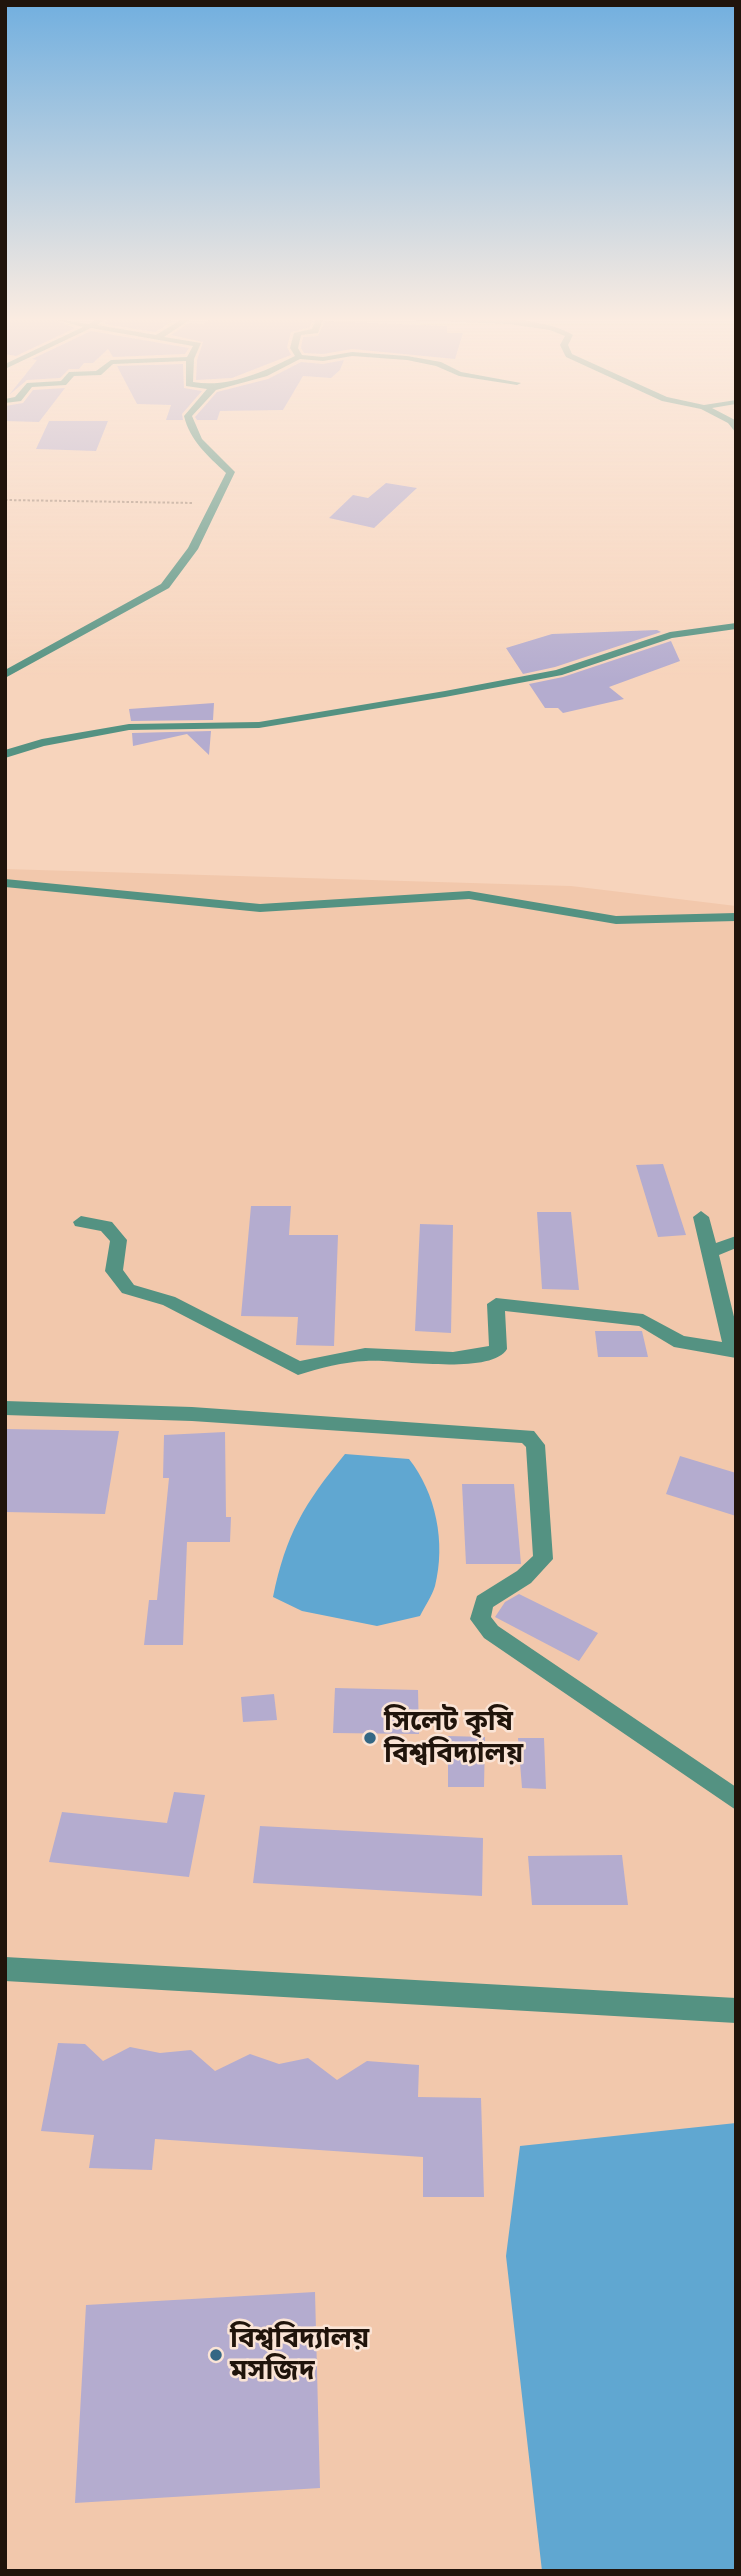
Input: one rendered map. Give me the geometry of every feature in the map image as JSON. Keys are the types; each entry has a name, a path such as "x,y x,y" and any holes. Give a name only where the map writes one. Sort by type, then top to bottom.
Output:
{"street":[{"path":"5,675 165,586 193,549 231,472 202,447 198,439"},
{"path":"5,754 42,743 129,727 260,725 444,694 558,673 670,635 736,626"},
{"path":"5,883 260,908 469,895 616,920 736,917"},
{"path":"81,1222 106,1226 119,1240 114,1271 128,1289 169,1301 298,1368 319,1361 371,1353 481,1358 498,1349 496,1304 643,1320 680,1342 735,1351 701,1217"},
{"path":"709,1252 736,1242"},
{"path":"5,1408 192,1414 527,1436 535,1445 543,1559 524,1577 484,1602 481,1619 491,1632 736,1800"},
{"path":"5,1969 736,2011"}],"path":[{"path":"5,500 216,505"}],"shaded area":[{"name":"সিলেট কৃষি বিশ্ববিদ্যালয়","path":"5,869 571,886 736,906 736,2571 5,2571"}],"water":[{"path":"345,1454 409,1459 426,1487 436,1519 439,1553 435,1586 420,1616 377,1626 302,1611 273,1597 284,1555 298,1521"},
{"path":"736,2123 736,2571 542,2571 506,2256 520,2146"}],"building":[{"path":"41,439 101,439 96,451 36,449"},
{"path":"386,483 417,488 374,528 329,518 353,495 368,498"},
{"path":"661,632 555,667 523,674 506,648 552,634"},
{"path":"671,641 680,661 609,687 624,699 563,713 558,708 545,708 529,684 563,677"},
{"path":"214,703 213,720 131,721 129,709"},
{"path":"211,731 209,755 187,734 133,746 132,733"},
{"path":"663,1164 686,1235 658,1237 636,1165"},
{"path":"251,1206 291,1206 289,1235 338,1235 334,1346 296,1345 298,1317 241,1316"},
{"path":"537,1212 571,1212 579,1290 542,1289"},
{"path":"420,1224 453,1225 451,1333 415,1331"},
{"path":"595,1331 642,1331 648,1357 598,1357"},
{"path":"5,1429 119,1431 105,1514 5,1512"},
{"path":"225,1432 226,1517 231,1517 230,1542 187,1542 183,1645 144,1645 149,1600 157,1600 169,1478 163,1478 164,1435"},
{"path":"680,1456 736,1473 736,1516 666,1494"},
{"path":"462,1484 514,1484 521,1564 466,1564"},
{"path":"519,1594 598,1633 579,1661 495,1617 505,1602"},
{"path":"335,1688 418,1690 419,1734 333,1733"},
{"path":"274,1694 277,1720 243,1722 241,1697"},
{"path":"448,1736 485,1737 484,1787 448,1787"},
{"path":"518,1738 544,1738 546,1789 522,1788"},
{"path":"174,1792 205,1795 189,1877 49,1862 62,1812 167,1823"},
{"path":"260,1826 483,1838 482,1896 253,1883"},
{"path":"622,1855 628,1905 532,1905 528,1856"},
{"path":"58,2043 85,2044 103,2061 130,2047 160,2053 191,2050 215,2071 250,2054 279,2064 308,2058 337,2080 367,2061 419,2065 418,2097 481,2098 484,2197 423,2197 423,2157 155,2139 152,2170 89,2168 94,2135 41,2131"},
{"path":"315,2292 320,2488 75,2503 86,2305"}],"place":[{"name":"সিলেট কৃষি বিশ্ববিদ্যালয়","path":"370,1738"},
{"name":"বিশ্ববিদ্যালয় মসজিদ","path":"216,2355"}]}
